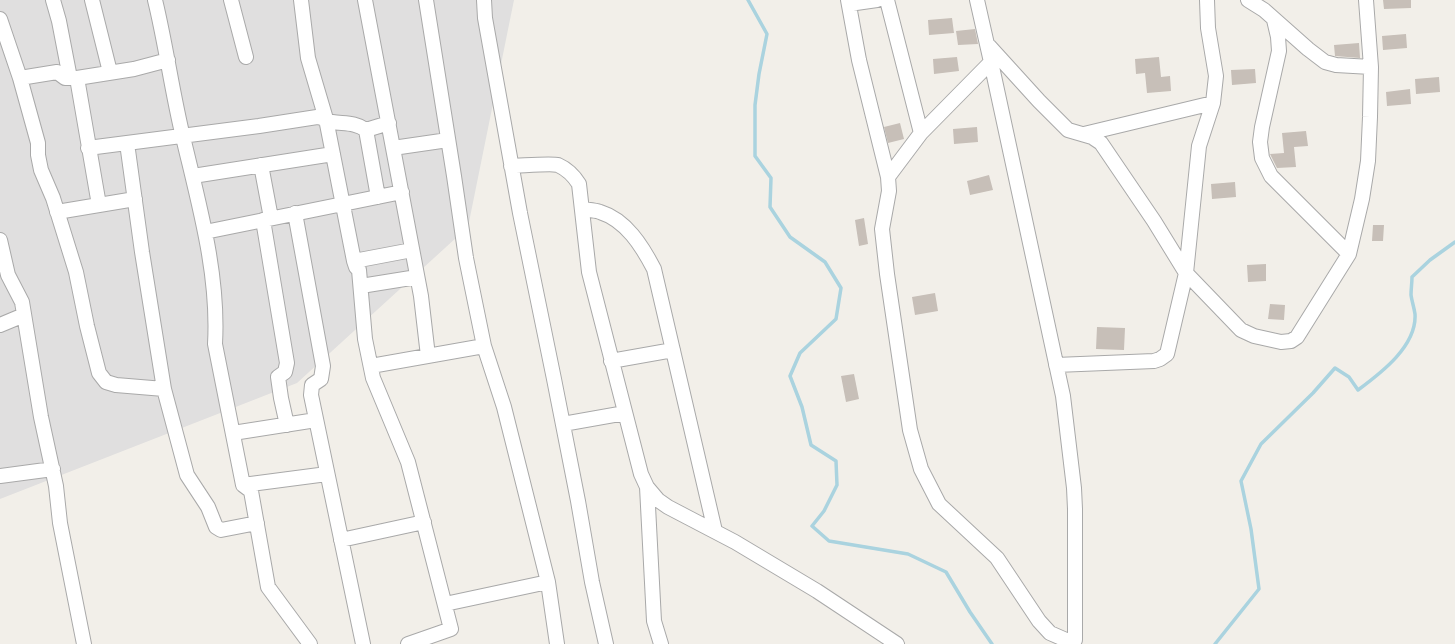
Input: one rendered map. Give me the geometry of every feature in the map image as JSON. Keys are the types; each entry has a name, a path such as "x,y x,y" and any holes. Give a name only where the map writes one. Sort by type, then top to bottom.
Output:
{"street":[{"path":"53,0 73,78 100,205"},
{"path":"92,0 110,72"},
{"path":"155,0 183,136 205,232 215,288 215,344 243,485 251,491 268,587 310,644"},
{"path":"231,0 246,57"},
{"path":"301,0 308,58 326,119 354,261 359,270 365,339 373,378 408,462 451,630 408,644"},
{"path":"366,0 421,296 428,356"},
{"path":"426,0 466,258 484,346 504,407 548,582 557,644"},
{"path":"484,0 485,18 511,166 563,424 592,582 606,644"},
{"path":"877,0 848,2 859,60 888,177 889,191 882,229 887,274 910,430 921,469 940,504 997,558 1039,621 1050,632 1066,640 1075,640 1074,488 1062,396 977,0"},
{"path":"887,0 920,133"},
{"path":"1056,365 1154,361 1168,354 1186,272 1199,146 1213,103 1216,76 1208,28 1207,0"},
{"path":"1248,0 1264,10 1325,62 1336,65 1371,67"},
{"path":"987,45 1068,130 1092,137 1101,143 1154,221 1186,272 1241,330 1254,336 1281,342 1291,341 1297,337 1349,254 1360,211 1368,161 1370,117 1371,67 1366,0"},
{"path":"0,19 20,78 38,142 38,155 41,170 57,212 76,272 87,326 99,373 106,382 116,385 164,389"},
{"path":"1274,20 1278,51 1262,127 1260,142 1262,158 1271,176 1349,254"},
{"path":"20,78 57,72 65,78 73,78 134,69 168,60"},
{"path":"888,177 920,133 991,62"},
{"path":"1084,134 1213,103"},
{"path":"88,148 321,116 330,122 360,125 366,130 378,197"},
{"path":"366,130 389,124"},
{"path":"393,148 448,140"},
{"path":"127,143 164,389 187,475 208,507 216,527 221,530 257,523"},
{"path":"193,176 332,154"},
{"path":"261,165 287,363 285,372 278,377 287,425"},
{"path":"511,166 557,165 567,170 579,184 589,272 641,474 647,487 658,500 668,507 735,542 817,591 897,644"},
{"path":"205,232 402,192"},
{"path":"57,212 135,199"},
{"path":"582,209 600,212 624,224 648,257 654,269 715,531"},
{"path":"295,214 324,366 320,379 312,385 311,390 363,644"},
{"path":"0,240 8,276 22,302 41,417 56,486 60,523 84,644"},
{"path":"354,261 412,250"},
{"path":"361,286 417,277"},
{"path":"0,325 24,315"},
{"path":"371,366 484,346"},
{"path":"611,361 673,350"},
{"path":"563,424 625,413"},
{"path":"233,433 316,420"},
{"path":"0,476 52,469"},
{"path":"243,485 327,474"},
{"path":"647,487 654,621 661,644"},
{"path":"341,540 424,522"},
{"path":"445,604 548,582"}],"shaded area":[{"path":"0,0 514,0 468,227 297,383 0,499"}],"building":[{"path":"1383,0 1411,0 1411,8 1384,9"},
{"path":"952,18 954,33 929,35 928,20"},
{"path":"975,29 978,44 958,45 956,31"},
{"path":"1406,34 1407,48 1383,50 1382,36"},
{"path":"1359,43 1360,58 1335,56 1334,45"},
{"path":"957,57 959,71 934,74 933,59"},
{"path":"1159,57 1161,77 1170,76 1171,91 1147,93 1145,73 1136,74 1135,59"},
{"path":"1255,69 1256,83 1232,85 1231,70"},
{"path":"1439,77 1440,92 1416,94 1415,79"},
{"path":"1410,89 1411,104 1387,106 1386,92"},
{"path":"900,123 904,139 888,143 884,127"},
{"path":"977,127 978,142 954,144 953,129"},
{"path":"1306,131 1308,146 1294,147 1296,167 1277,168 1270,154 1284,153 1282,133"},
{"path":"989,175 993,190 970,195 967,181"},
{"path":"1235,182 1236,197 1212,199 1211,184"},
{"path":"864,218 868,244 859,246 855,220"},
{"path":"1373,225 1384,225 1383,241 1372,241"},
{"path":"1266,264 1266,281 1248,282 1247,265"},
{"path":"935,293 938,311 915,315 912,297"},
{"path":"1270,304 1285,305 1284,320 1268,319"},
{"path":"1097,327 1125,328 1124,350 1096,349"},
{"path":"854,374 859,399 846,402 841,376"}],"waterway":[{"path":"748,0 767,34 759,74 755,105 755,156 771,178 770,207 790,237 825,262 841,288 836,319 800,353 790,376 802,407 811,445 836,461 837,485 824,511 812,526 829,541 908,554 946,572 970,612 992,644"},
{"path":"1215,644 1259,589 1251,529 1241,481 1261,444 1313,393 1335,368 1349,377 1358,390 1396,358 1404,348 1414,326 1415,314 1411,295 1412,277 1430,260 1455,242"}]}
